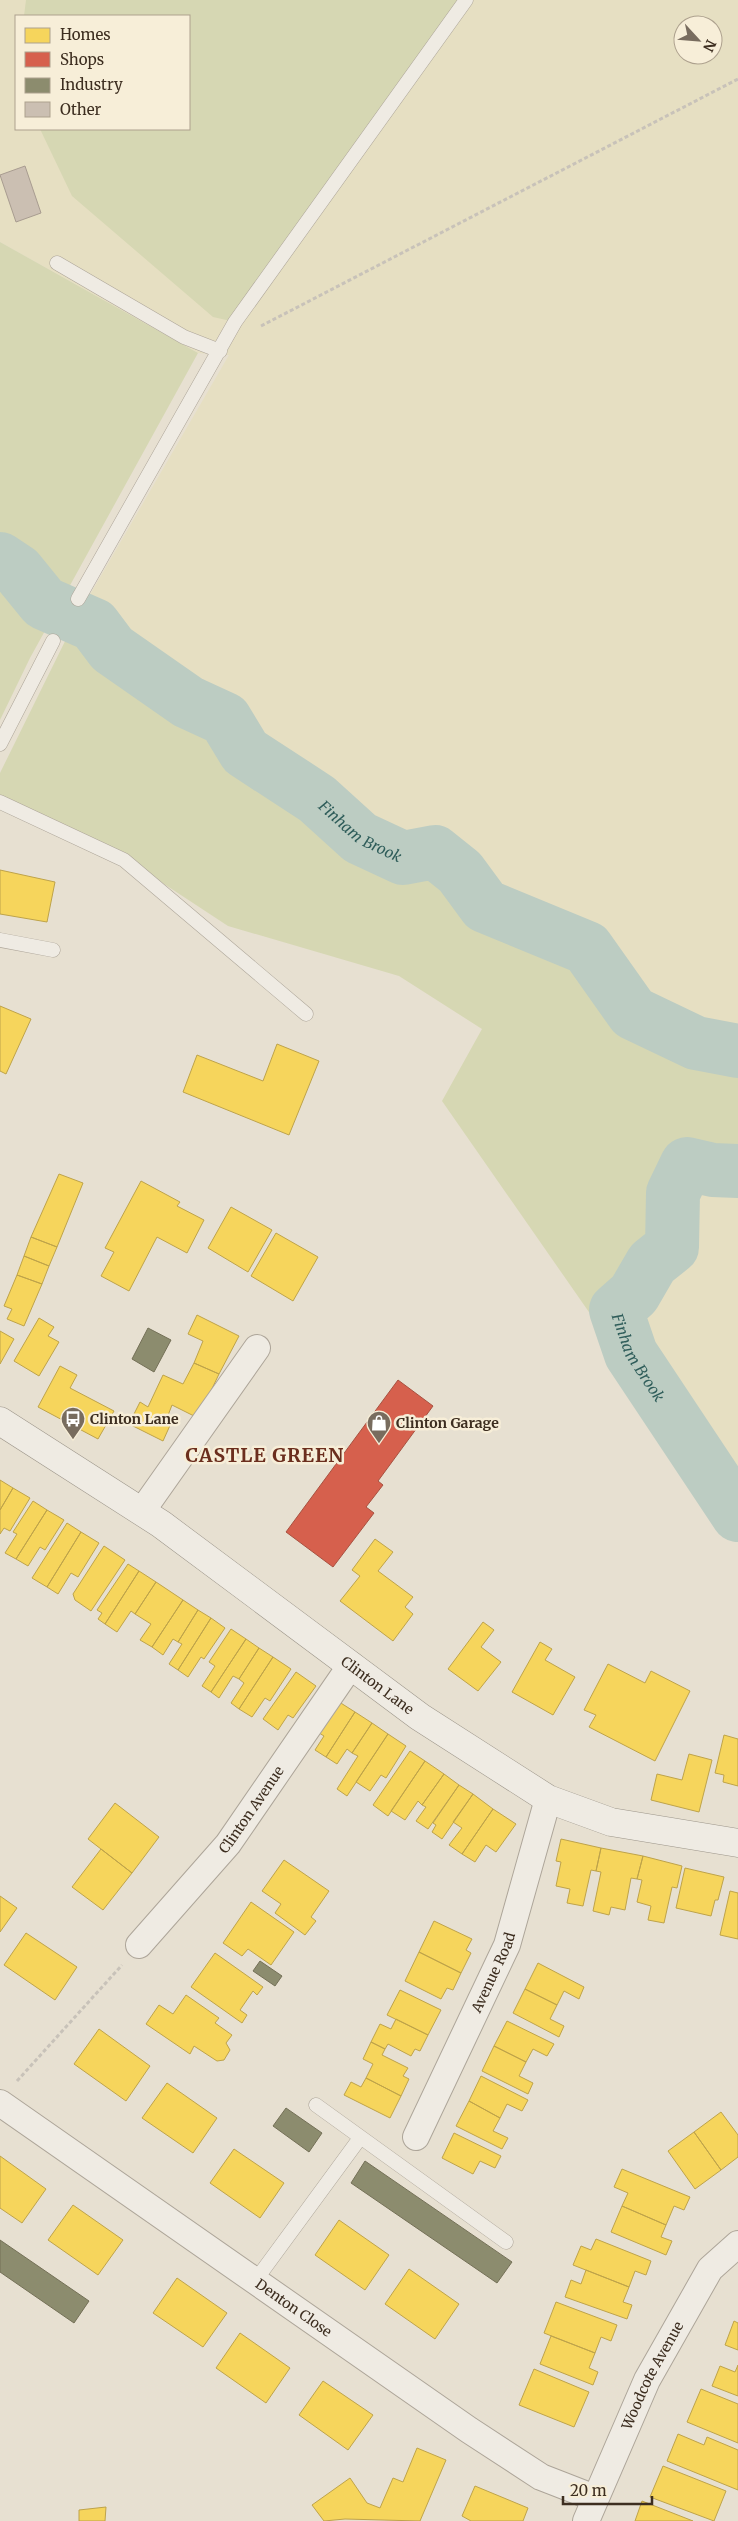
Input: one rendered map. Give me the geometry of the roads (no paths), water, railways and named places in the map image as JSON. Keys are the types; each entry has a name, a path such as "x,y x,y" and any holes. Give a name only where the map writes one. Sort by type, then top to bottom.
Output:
{"main road":[{"name":"Clinton Lane","path":"0,1421 142,1511 351,1664 420,1717 548,1799 611,1822 738,1843"}],"street":[{"path":"142,1511 257,1348"},
{"name":"Clinton Avenue","path":"139,1945 228,1844 351,1664"},
{"name":"Avenue Road","path":"416,2137 507,1945 548,1799"},
{"name":"Denton Close","path":"7,2094 255,2281 469,2430 591,2509"},
{"name":"Woodcote Avenue","path":"591,2509 647,2380 710,2269 738,2244"}],"lane":[{"path":"78,599 235,322 466,0"},
{"path":"58,263 184,336 220,351"},
{"path":"0,744 53,641"},
{"path":"0,802 124,860 306,1014"},
{"path":"0,940 53,950"},
{"path":"316,2105 506,2242"},
{"path":"255,2281 360,2138"}],"waterway":[{"name":"Finham Brook","path":"0,559 18,571 44,603 94,625 112,649 188,702 225,719 245,752 317,799 360,838 403,858 435,852 460,872 485,906 587,948 633,1013 696,1043 738,1051"},
{"name":"Finham Brook","path":"738,1171 713,1170 687,1164 673,1193 672,1247 652,1263 634,1294 616,1310 631,1354 738,1515"}],"place":[{"name":"Clinton Lane","path":"73,1440"},
{"name":"Clinton Garage","path":"379,1444"}],"district":[{"name":"CASTLE GREEN","path":"265,1455"}]}
